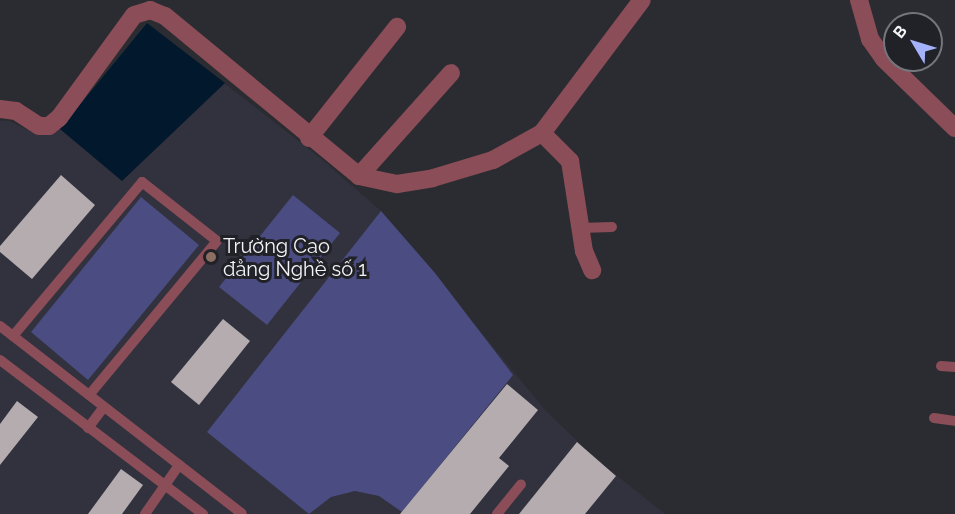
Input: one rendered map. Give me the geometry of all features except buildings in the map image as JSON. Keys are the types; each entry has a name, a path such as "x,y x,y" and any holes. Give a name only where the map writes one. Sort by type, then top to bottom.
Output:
{"street":[{"path":"0,109 16,111 39,126 49,126 59,118 134,15 150,10 165,16 309,138 359,176 397,184 434,178 494,160 542,133 642,0"},
{"path":"859,0 870,39 884,59 955,128"},
{"path":"309,138 397,27"},
{"path":"359,176 451,74"},
{"path":"542,133 570,161 580,228 592,270"}],"lane":[{"path":"14,336 142,183 217,242 89,395"},
{"path":"580,228 612,226"},
{"path":"0,326 242,514"},
{"path":"0,360 203,514"},
{"path":"942,366 955,367"},
{"path":"88,428 104,407"},
{"path":"934,418 955,421"},
{"path":"145,514 179,465"},
{"path":"497,514 521,484"}],"shaded area":[{"name":"Trường Cao đẳng Nghề số 1","path":"147,23 319,157 381,211 546,411 596,459 665,514 0,514 0,121 9,121 38,135 60,129"},
{"path":"147,23 225,83 122,181 60,129"},
{"path":"293,195 340,233 267,325 219,287"},
{"path":"141,197 199,245 88,380 31,332"},
{"path":"381,211 435,273 513,375 402,512 379,496 355,491 331,497 309,514 207,432"}],"place":[{"name":"Trường Cao đẳng Nghề số 1","path":"211,257"}]}
